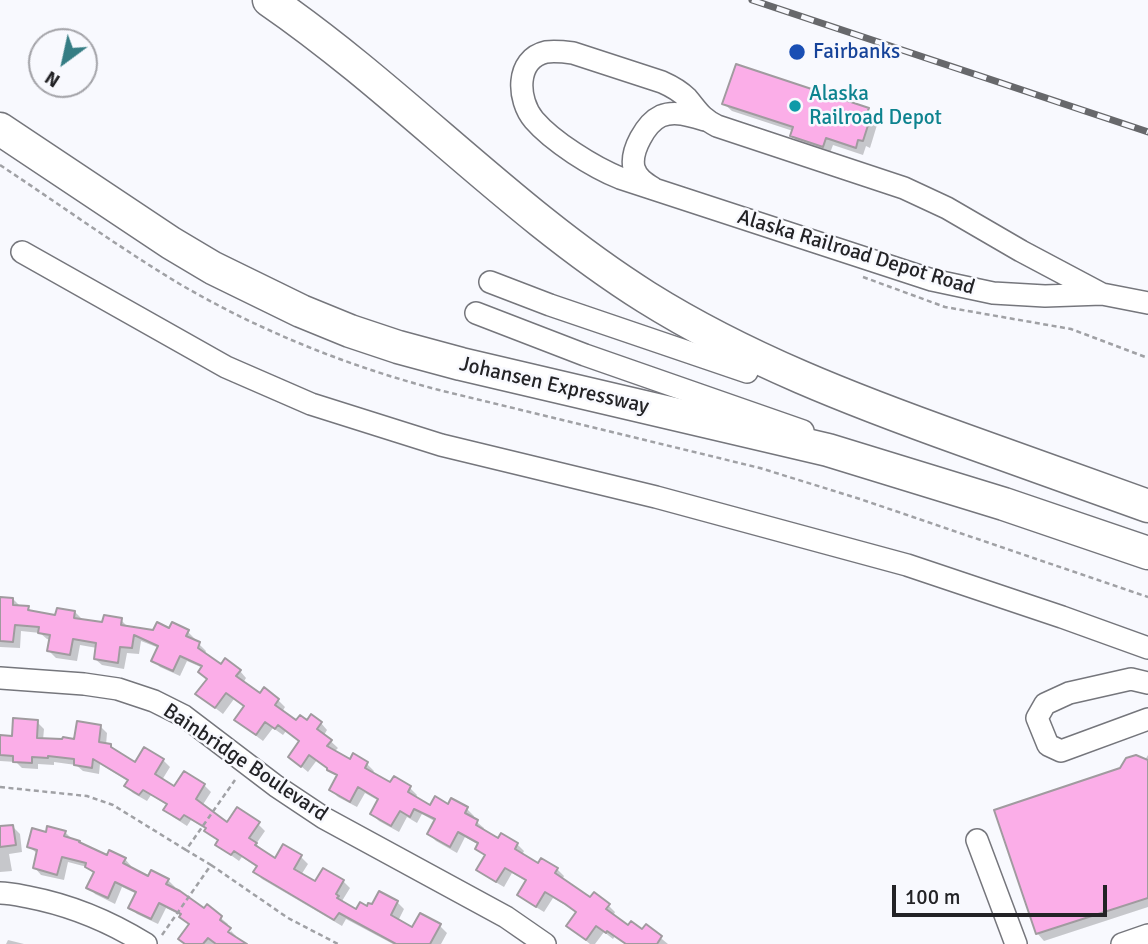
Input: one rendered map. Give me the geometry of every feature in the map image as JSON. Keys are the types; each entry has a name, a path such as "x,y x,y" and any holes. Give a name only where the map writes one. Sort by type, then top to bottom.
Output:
{"highway":[{"path":"269,0 331,45 547,227 597,264 710,334 823,387 1148,506"},
{"name":"Johansen Expressway","path":"0,129 182,250 254,289 349,331 461,364 828,450 1004,504 1148,553"}],"street":[{"name":"Alaska Railroad Depot Road","path":"705,120 686,97 673,87 573,54 544,52 527,65 522,79 521,93 533,119 585,161 604,172 932,280 965,288 1019,296 1102,294 1148,303"},
{"name":"Alaska Railroad Depot Road","path":"655,190 642,181 634,167 640,139 661,117 670,114 691,116 904,188 1102,294"},
{"path":"22,252 226,367 311,404 441,445 656,497 907,565 1148,648"},
{"path":"491,282 550,305 747,372"},
{"path":"651,339 667,309"},
{"path":"476,313 585,355 1004,504"},
{"name":"Bainbridge Boulevard","path":"0,678 118,689 154,701 184,716 276,786 324,818 506,918 545,944"},
{"path":"1148,683 1131,680 1069,693 1045,704 1037,718 1048,745 1061,751 1148,719"},
{"path":"977,840 1017,944"},
{"path":"0,893 75,909 146,944"},
{"path":"1122,944 1148,935"}],"path":[{"path":"186,850 235,780"},
{"path":"0,787 88,796 113,805 211,865 288,918 338,944"},
{"path":"155,944 211,865"}],"building":[{"name":"Alaska Railroad Depot","path":"736,64 869,108 866,115 871,116 863,141 858,140 856,148 826,138 823,147 790,136 793,127 722,104"},
{"path":"0,597 13,598 13,605 29,606 28,610 55,615 57,608 75,611 74,618 102,622 104,615 122,618 121,625 153,630 157,622 169,628 172,622 189,630 186,636 200,642 198,648 221,664 225,658 241,670 236,676 260,693 264,687 279,699 275,705 296,720 300,715 307,720 311,714 322,722 317,729 332,740 327,746 350,759 353,753 368,762 365,768 390,782 394,776 411,786 408,792 430,805 435,796 448,804 451,798 468,807 465,813 478,820 476,825 498,838 501,833 518,843 515,849 538,863 541,858 558,868 555,873 590,897 594,892 610,904 606,909 628,925 631,921 642,929 646,924 662,936 657,944 626,944 596,926 586,940 566,926 576,912 565,904 545,892 536,907 517,895 526,880 505,868 496,882 476,870 485,855 475,849 478,843 458,832 450,847 427,834 435,819 414,809 410,817 400,811 391,826 370,814 378,799 358,787 350,802 329,790 337,775 309,755 301,767 288,757 299,741 278,725 275,729 265,722 256,735 234,720 244,706 226,693 215,708 195,694 207,679 198,672 202,666 180,656 173,671 151,661 158,646 134,635 132,648 120,647 118,663 94,659 96,643 73,639 70,655 47,651 50,635 38,633 39,627 15,625 13,642 0,641"},
{"path":"13,718 38,720 37,738 74,739 77,721 101,725 99,742 111,744 111,747 135,762 144,747 164,759 155,774 174,786 184,771 205,784 196,799 227,822 237,807 260,822 249,838 275,858 283,844 302,855 294,869 315,881 323,868 344,880 336,894 339,896 337,898 356,909 360,902 367,906 368,903 372,904 379,891 398,901 391,915 412,927 420,913 441,924 430,944 396,944 339,913 334,920 253,872 257,866 234,851 231,855 215,845 218,840 204,831 206,828 184,815 180,820 163,810 167,804 143,790 139,795 124,786 128,780 93,759 92,768 74,765 74,759 48,756 32,757 32,763 13,762 13,756 0,755 0,735 12,736"},
{"path":"1136,755 1148,760 1148,898 1036,934 994,810 1120,768 1126,758"},
{"path":"13,825 16,845 0,847 0,826"},
{"path":"47,826 66,831 64,836 107,855 109,850 126,858 123,863 148,876 151,870 169,879 166,884 204,908 207,904 222,916 220,920 231,928 228,932 247,944 216,944 208,938 203,944 185,944 178,939 189,924 179,917 181,914 159,903 151,919 128,908 136,892 115,882 108,898 86,888 94,872 85,867 86,863 62,857 57,875 33,868 37,850 27,847 32,828 46,832"}],"railway":[{"path":"752,0 1148,132"}],"place":[{"name":"Fairbanks","path":"797,52"},
{"name":"Alaska Railroad Depot","path":"795,106"}]}
